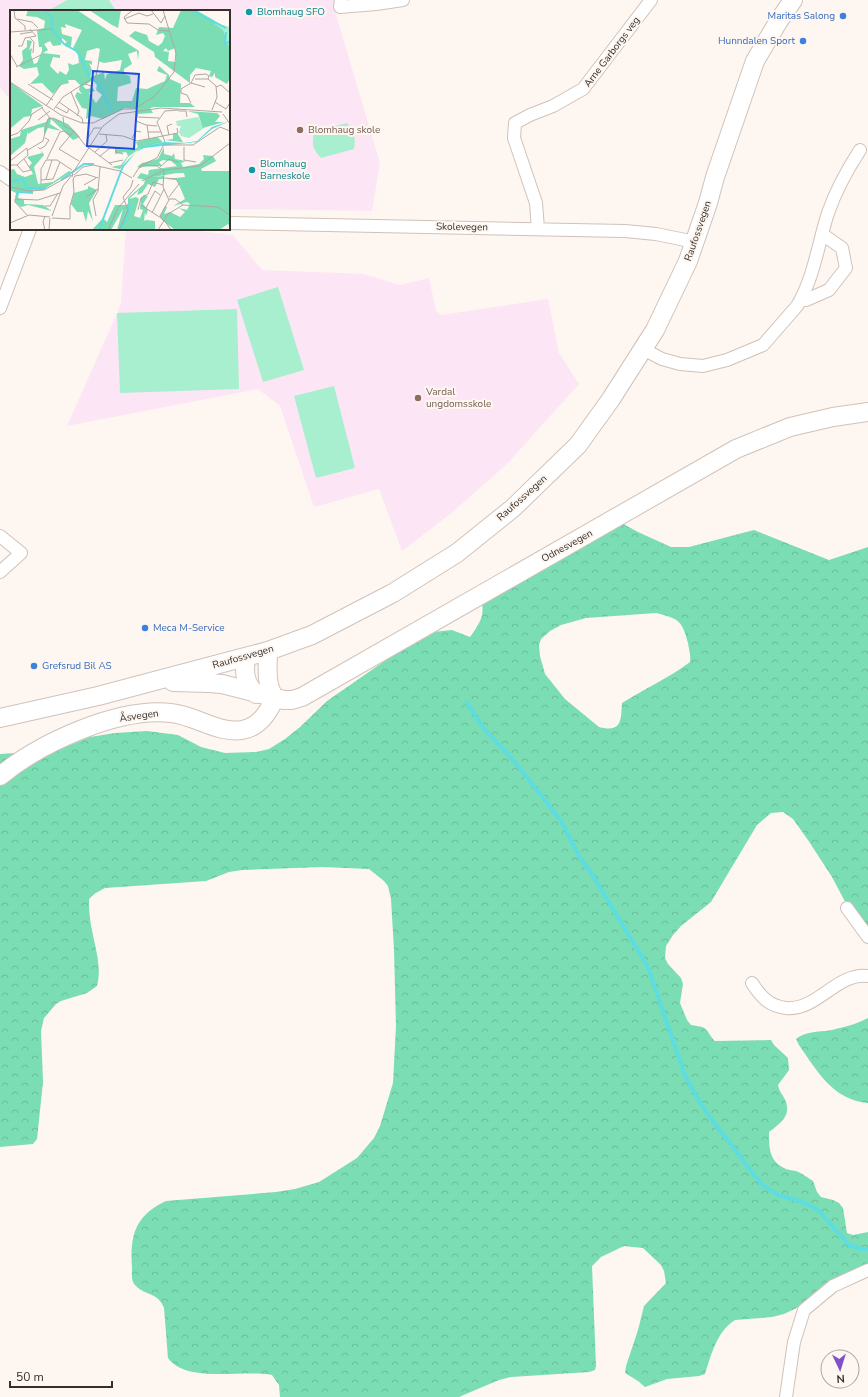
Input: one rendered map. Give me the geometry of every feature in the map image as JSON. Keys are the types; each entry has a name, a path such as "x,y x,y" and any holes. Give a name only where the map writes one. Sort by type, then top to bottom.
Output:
{"main road":[{"name":"Raufossvegen","path":"0,718 98,696 246,657 268,651 312,635 393,593 457,553 507,513 578,445 611,399 655,330 688,261 755,60 793,0"},
{"name":"Odnesvegen","path":"150,682 222,684 256,694 284,700 292,700 307,694 736,449 790,427 833,417 868,412"},
{"path":"268,651 269,686 275,698"},
{"path":"246,657 244,674 246,682 250,689 256,694"},
{"name":"Åsvegen","path":"0,776 14,765 46,745 69,734 116,719 153,712 173,713 230,730 240,730 249,728 258,723 269,712 275,698"}],"street":[{"path":"341,0 340,7 403,0"},
{"name":"Arne Garborgs veg","path":"538,229 536,203 514,138 516,123 530,115 553,106 584,89 650,0"},
{"path":"643,349 662,359 680,364 703,366 727,360 763,345 801,300 814,264 828,213 842,179 860,150"},
{"path":"0,172 10,179"},
{"name":"Skolevegen","path":"230,223 625,231 656,234 695,242"},
{"path":"0,308 30,230"},
{"path":"801,300 806,300 829,290 846,268 842,248 822,234"},
{"path":"0,536 21,553 0,572"},
{"path":"847,908 868,937"},
{"path":"752,983 761,996 777,1007 794,1008 809,1003 844,980 859,975 868,976"},
{"path":"786,1397 794,1342 804,1310 833,1286 868,1270"}],"shaded area":[{"name":"Blomhaug skole","path":"0,0 335,0 335,11 380,163 372,211 230,209 230,10 10,10 10,97 8,97 0,88"},
{"name":"Vardal ungdomsskole","path":"126,230 190,230 233,235 262,270 364,274 400,285 429,278 436,311 441,315 548,299 559,353 579,384 508,463 453,512 402,551 379,489 314,507 280,406 258,389 67,426 121,304"}],"green space":[{"path":"67,0 109,0 115,10 50,10"},
{"path":"347,123 354,135 354,149 321,158 313,146 314,132"},
{"path":"278,287 304,370 263,382 237,300"},
{"path":"237,309 239,389 120,393 117,313"},
{"path":"334,386 355,468 316,478 294,396"},
{"path":"616,520 671,547 689,547 754,530 829,560 868,547 868,934 850,911 832,877 793,819 783,812 771,813 757,825 711,902 681,926 673,935 666,946 665,958 668,964 681,978 683,984 680,1003 687,1020 691,1025 704,1028 715,1041 771,1040 774,1045 788,1058 789,1070 778,1085 779,1090 786,1102 787,1112 783,1120 769,1132 771,1153 775,1162 779,1165 803,1174 813,1181 817,1192 821,1197 839,1203 843,1208 847,1233 853,1235 868,1232 868,1270 784,1314 772,1317 735,1320 719,1337 712,1351 705,1374 699,1376 667,1379 645,1387 625,1373 626,1366 644,1306 666,1283 664,1271 661,1265 643,1248 624,1246 601,1257 592,1266 596,1366 595,1370 589,1372 511,1377 499,1380 459,1397 280,1397 279,1385 272,1375 217,1374 188,1371 177,1366 168,1358 164,1308 161,1303 158,1299 134,1284 132,1276 132,1247 136,1228 147,1213 166,1201 276,1192 295,1189 319,1182 357,1158 374,1138 380,1126 393,1083 396,1026 394,950 391,899 388,886 369,869 323,867 242,870 229,872 206,881 105,888 94,894 89,899 89,908 99,969 97,986 87,993 56,1004 44,1018 41,1031 43,1082 37,1139 33,1144 0,1147 0,754 46,751 65,747 90,737 115,733 147,731 178,735 201,747 225,753 256,752 269,749 300,727 327,701 389,658 422,638 433,632 452,630 470,637 481,619 483,609 480,588 504,575 518,563 541,551","holes":["656,613 675,619 684,629 688,643 690,662 622,703 620,720 616,727 599,727 565,699 545,674 540,656 539,645 541,639 550,631 561,625 586,618"]},
{"path":"868,1018 868,1103 856,1101 845,1096 827,1083 812,1065 796,1039 804,1034 837,1029 855,1024"}],"waterway":[{"path":"467,703 484,729 514,761 561,821 580,858 592,874 648,967 685,1076 701,1104 716,1125 762,1185 778,1195 803,1202 819,1211 849,1245 861,1249 868,1249"}],"place":[{"name":"Blomhaug SFO","path":"249,12"},
{"name":"Maritas Salong","path":"843,16"},
{"name":"Hunndalen Sport","path":"803,41"},
{"name":"Blomhaug skole","path":"300,130"},
{"name":"Blomhaug Barneskole","path":"252,170"},
{"name":"Vardal ungdomsskole","path":"418,398"},
{"name":"Meca M-Service","path":"145,628"},
{"name":"Grefsrud Bil AS","path":"34,666"}]}
